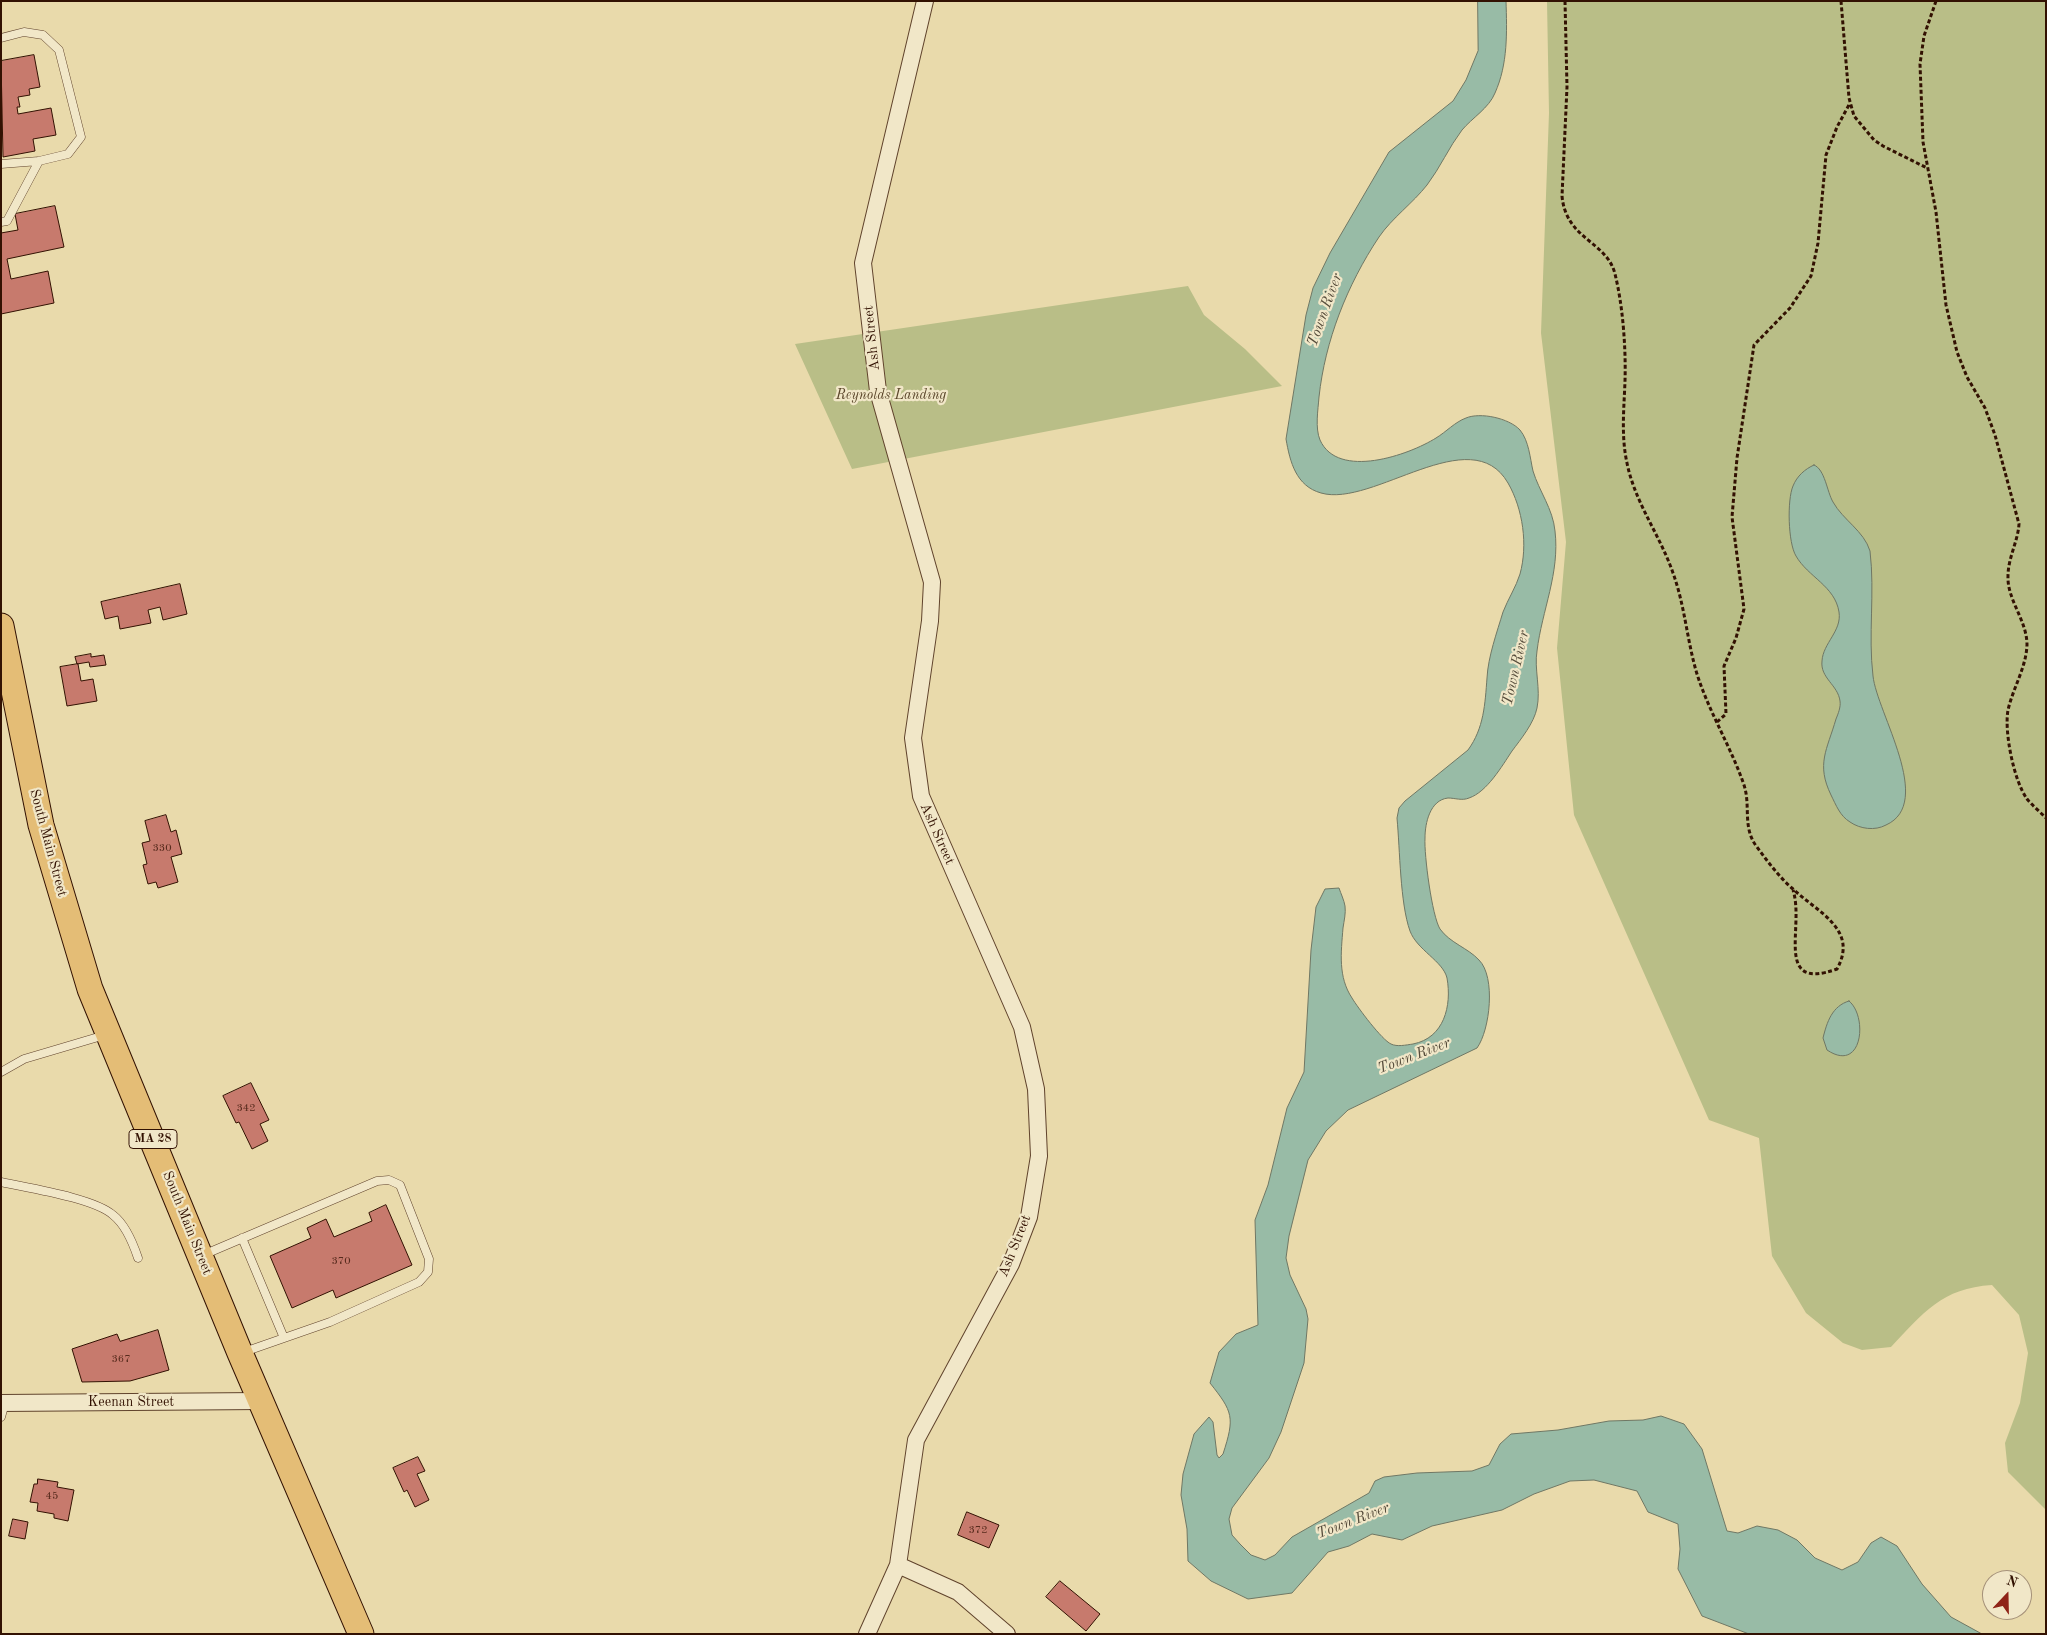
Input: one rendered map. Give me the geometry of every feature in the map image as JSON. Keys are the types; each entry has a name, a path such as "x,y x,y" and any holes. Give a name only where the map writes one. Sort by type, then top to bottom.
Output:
{"main road":[{"name":"South Main Street","path":"1,626 41,825 90,989 260,1401 361,1634"}],"street":[{"name":"Ash Street","path":"867,1634 898,1565 916,1440 1011,1264 1029,1217 1039,1156 1036,1089 1022,1027 921,796 913,738 930,622 932,582 878,391 863,263 925,1"},
{"name":"Keenan Street","path":"2,1408 260,1401"},
{"path":"898,1565 958,1592 1007,1634"}],"lane":[{"path":"1,38 24,32 43,35 59,50 81,137 68,154 40,161 1,164"},
{"path":"1,222 7,221 40,161"},
{"path":"1,1072 24,1060 109,1034"},
{"path":"201,1256 376,1181 389,1180 400,1184 429,1259 428,1272 419,1282 330,1322 240,1353"},
{"path":"1,1182 80,1200 113,1214 133,1241 138,1258"},
{"path":"242,1238 284,1338"}],"path":[{"path":"1565,1 1567,87 1563,211 1583,238 1607,259 1616,276 1624,355 1623,418 1627,463 1644,513 1674,575 1698,675 1744,786 1747,824 1753,842 1778,875 1826,915 1840,932 1843,942 1842,961 1837,969 1814,976 1806,974 1798,968 1796,959 1798,913 1794,890"},
{"path":"1841,1 1850,103 1854,116 1874,140 1927,168"},
{"path":"1936,1 1924,36 1920,64 1923,142 1936,212 1946,305 1952,332 1967,377 1985,408 1995,435 2019,524 2018,536 2007,575 2026,629 2027,645 2024,661 2008,711 2008,733 2012,755 2026,798 2046,818"},
{"path":"1717,722 1726,714 1723,674 1744,609 1732,517 1732,502 1736,458 1754,345 1760,336 1790,308 1811,276 1818,243 1826,155 1837,127 1850,103"}],"green space":[{"path":"1547,1 2046,1 2046,1510 2008,1472 2005,1443 2020,1403 2028,1353 2019,1315 1992,1285 1960,1291 1935,1304 1913,1323 1891,1347 1862,1350 1843,1343 1806,1313 1772,1256 1759,1138 1709,1120 1574,815 1557,648 1566,542 1541,333 1549,113"},
{"name":"Reynolds Landing","path":"1188,286 1204,315 1245,349 1282,386 852,469 795,344"}],"water":[{"name":"Town River","path":"1478,1 1506,1 1506,48 1502,71 1495,93 1485,108 1462,130 1427,185 1390,223 1367,255 1339,314 1332,334 1322,376 1317,425 1320,440 1329,452 1342,459 1357,461 1392,457 1409,451 1424,445 1458,422 1472,416 1502,419 1515,426 1523,434 1533,471 1552,515 1555,531 1555,562 1539,636 1536,665 1538,701 1533,719 1527,731 1488,784 1476,795 1469,798 1448,798 1437,803 1430,813 1425,832 1427,871 1437,922 1444,934 1475,956 1484,968 1488,978 1488,1017 1482,1040 1477,1048 1348,1110 1326,1131 1308,1160 1289,1236 1286,1258 1290,1275 1306,1309 1308,1319 1304,1363 1281,1432 1269,1458 1232,1508 1229,1519 1232,1535 1251,1555 1265,1560 1275,1555 1292,1537 1369,1493 1375,1481 1384,1477 1417,1473 1472,1471 1489,1465 1500,1444 1511,1434 1558,1430 1609,1421 1643,1420 1661,1416 1684,1424 1702,1449 1727,1531 1738,1533 1757,1526 1778,1530 1797,1540 1815,1558 1842,1570 1858,1562 1871,1543 1881,1537 1897,1546 1922,1584 1951,1617 1982,1634 1749,1634 1702,1616 1678,1569 1680,1549 1678,1524 1648,1512 1637,1491 1594,1480 1570,1481 1534,1494 1502,1510 1432,1526 1402,1540 1372,1534 1349,1546 1328,1552 1292,1593 1248,1599 1211,1581 1188,1561 1187,1529 1181,1495 1183,1474 1194,1434 1209,1417 1213,1422 1217,1455 1219,1458 1223,1454 1229,1431 1230,1415 1210,1383 1219,1352 1236,1334 1258,1325 1255,1220 1268,1185 1287,1108 1304,1072 1311,950 1316,907 1325,889 1339,888 1345,904 1341,956 1344,982 1359,1009 1382,1037 1391,1044 1402,1046 1424,1041 1439,1028 1447,1010 1448,989 1445,972 1418,944 1410,931 1402,891 1397,818 1399,808 1405,801 1468,750 1481,724 1493,645 1503,612 1520,574 1524,551 1523,527 1517,504 1508,483 1491,466 1470,460 1446,462 1367,489 1342,494 1321,493 1312,490 1300,479 1292,464 1286,439 1306,315 1313,288 1330,253 1389,152 1453,101 1466,80 1478,51"},
{"path":"1814,465 1821,471 1833,502 1863,537 1870,551 1873,676 1899,756 1904,778 1905,798 1900,814 1886,825 1877,828 1858,826 1844,817 1831,795 1824,774 1824,757 1840,703 1839,695 1826,677 1822,661 1825,648 1838,625 1839,612 1827,588 1807,570 1796,556 1791,542 1789,521 1793,486 1802,473"},
{"path":"1849,1001 1855,1008 1859,1018 1859,1040 1855,1049 1848,1055 1839,1055 1827,1050 1823,1038 1831,1015 1843,1003"}],"building":[{"path":"34,55 40,87 29,89 30,95 18,97 20,107 17,107 18,114 51,108 56,135 33,139 35,151 3,157 1,61"},
{"path":"55,206 64,247 7,259 11,279 48,271 54,303 1,314 1,233 18,230 15,214"},
{"path":"180,584 187,614 163,620 160,607 148,610 151,623 120,629 118,616 105,619 101,602"},
{"path":"91,654 91,657 104,655 106,665 90,667 89,662 77,664 75,657"},
{"path":"78,664 81,681 93,679 97,701 67,706 60,667"},
{"path":"166,815 171,832 176,830 182,854 171,857 178,882 158,888 156,882 148,884 143,865 147,864 142,843 150,841 145,821"},
{"path":"251,1083 269,1120 260,1124 268,1141 252,1149 239,1122 236,1123 223,1096"},
{"path":"386,1205 412,1265 336,1298 333,1290 292,1308 270,1256 311,1238 307,1228 326,1219 334,1237 372,1221 369,1213"},
{"path":"158,1330 169,1370 130,1381 82,1382 72,1349 117,1334 120,1341"},
{"path":"418,1457 425,1471 417,1474 429,1500 415,1507 407,1490 404,1492 393,1468"},
{"path":"38,1479 58,1482 57,1487 74,1490 68,1521 54,1518 54,1514 37,1511 38,1503 30,1502 34,1484 37,1484"},
{"path":"967,1512 999,1525 989,1548 958,1535"},
{"path":"13,1519 28,1522 25,1539 9,1536"},
{"path":"1060,1581 1100,1614 1086,1631 1046,1597"}]}
